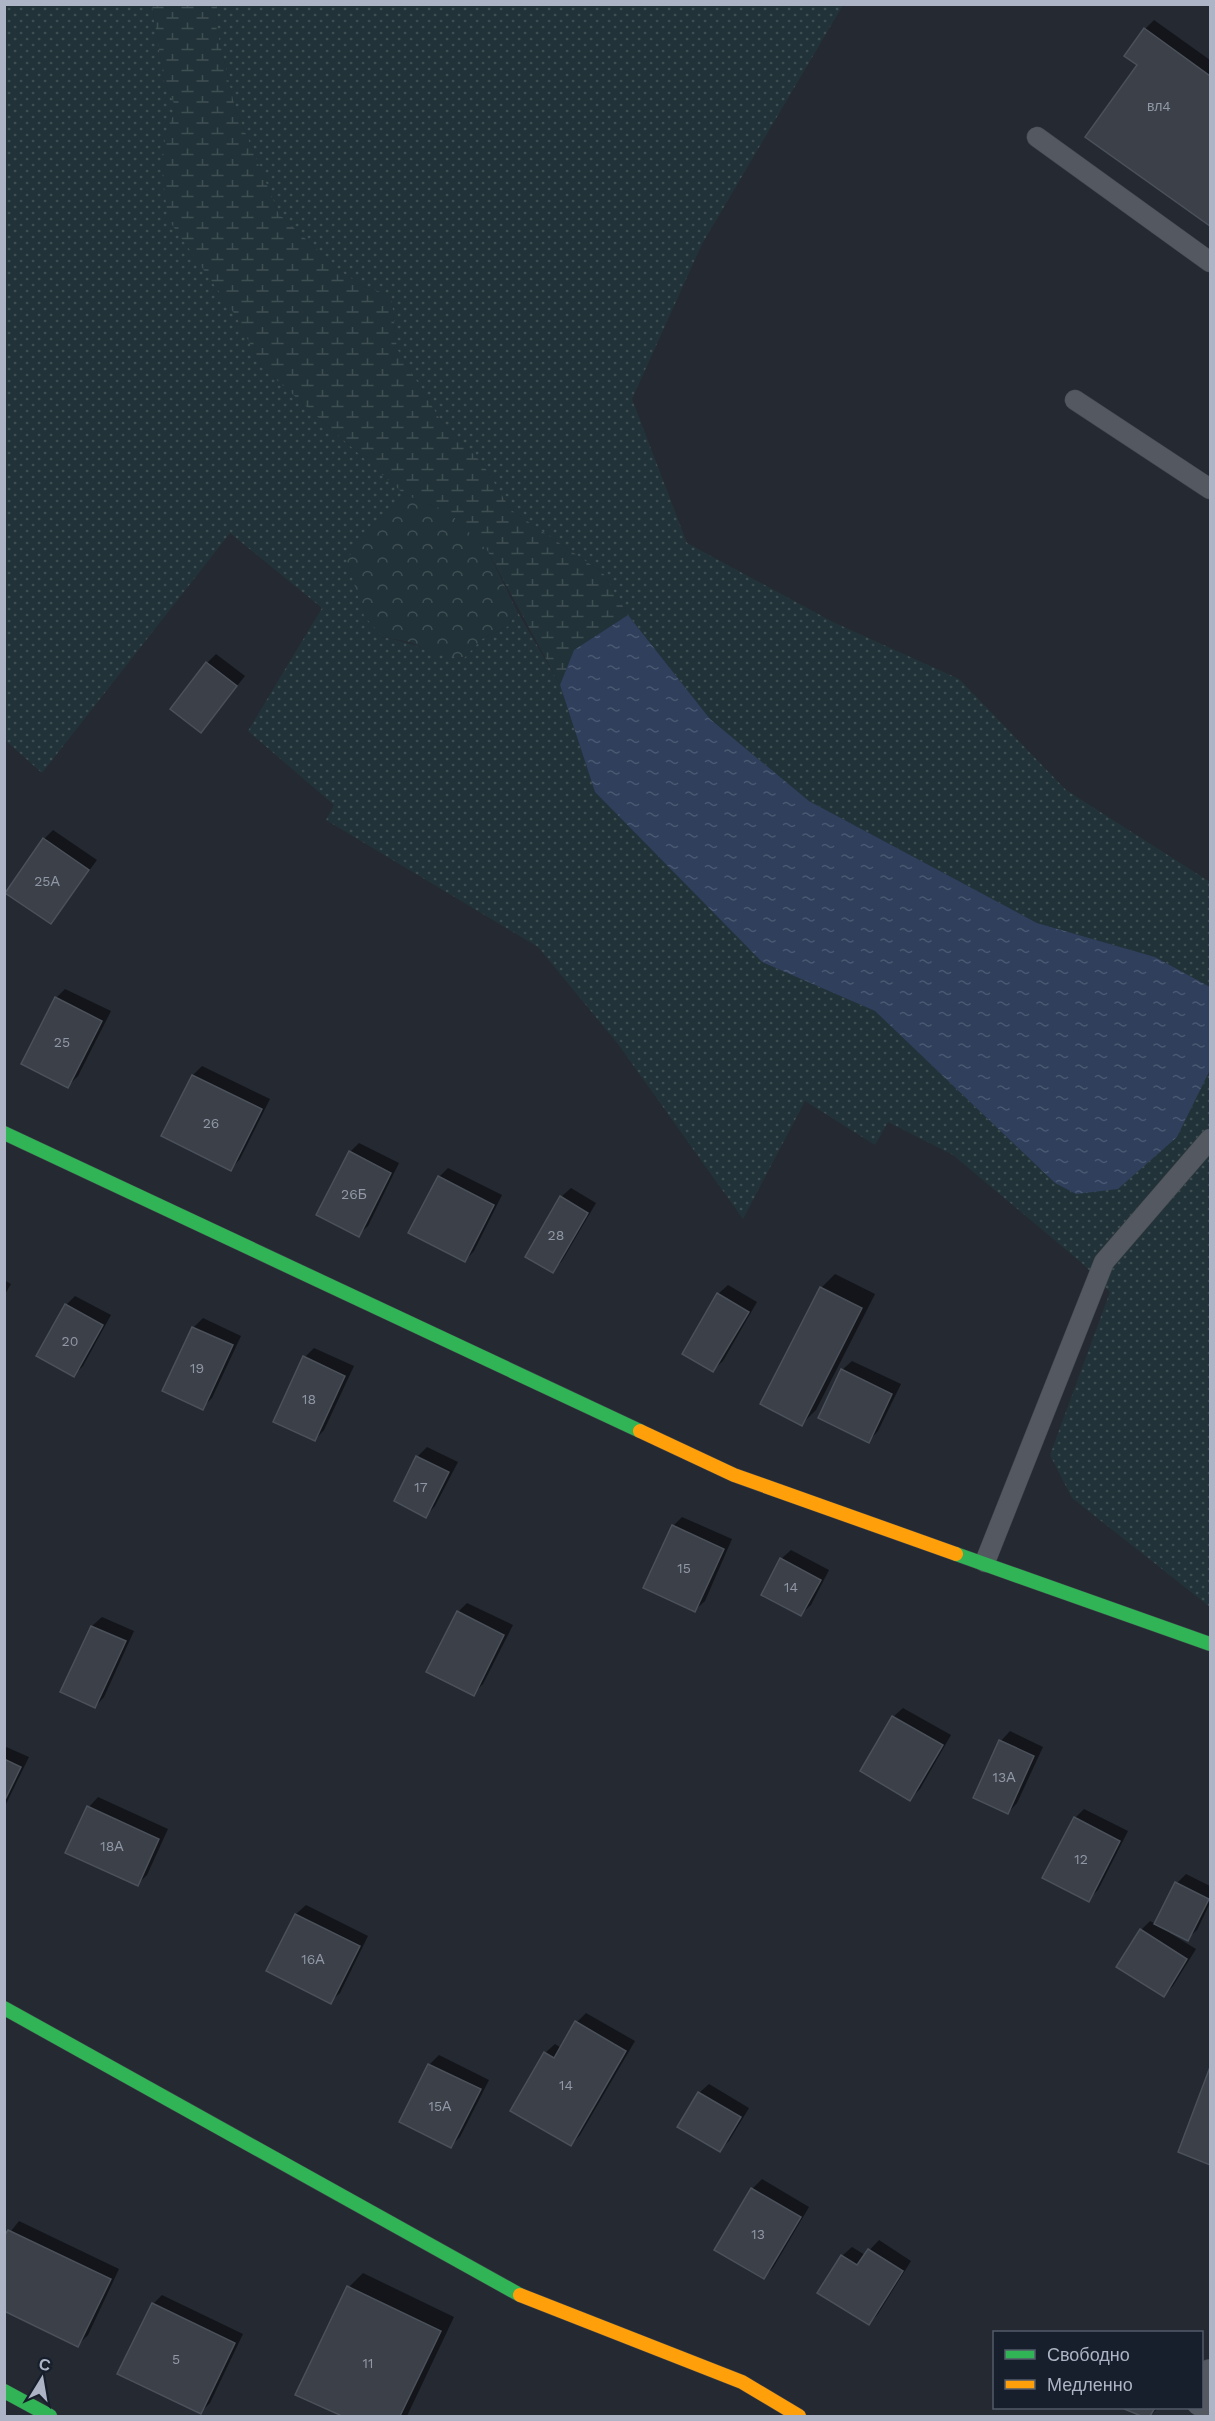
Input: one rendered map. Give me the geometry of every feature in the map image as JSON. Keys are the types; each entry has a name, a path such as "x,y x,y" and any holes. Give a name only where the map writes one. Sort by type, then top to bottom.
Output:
{"street":[{"path":"4,1133 734,1475 985,1562 1210,1644"},
{"path":"4,2008 528,2299 742,2382 799,2416"},
{"path":"1203,2397 1210,2376"},
{"path":"4,2391 50,2416"}],"lane":[{"path":"1037,137 1210,262"},
{"path":"1076,400 1210,489"},
{"path":"985,1562 1104,1262 1210,1139"}],"green space":[{"path":"217,4 843,5 702,244 632,399 687,543 833,622 959,679 1066,790 1210,882 1210,987 1155,957 1037,923 809,801 710,719 628,615 603,573 511,510 482,463 441,421 397,349 391,295 364,287 340,271 279,214 235,108 216,26"},
{"path":"5,5 152,5 164,81 176,108 166,133 236,316 261,366 405,495 360,536 382,637 464,658 482,639 507,627 517,611 560,685 595,792 762,962 875,1011 1055,1183 1076,1194 1177,1137 1210,1070 1210,1607 1072,1498 1050,1455 1110,1292 1083,1264 953,1155 888,1122 875,1145 805,1101 743,1219 618,1044 538,947 326,820 334,805 248,731 322,608 230,533 42,773 5,740"},
{"path":"152,5 217,5 216,26 235,108 279,214 340,271 364,287 391,295 397,349 441,421 482,463 511,510 603,573 628,615 574,650 560,685 487,550 448,511 405,495 261,366 236,316 168,219 161,163 166,133 176,108 164,81"},
{"path":"405,495 448,511 487,550 517,611 507,627 482,639 464,658 436,654 410,642 383,637 364,616 347,561 360,536"}],"water":[{"path":"628,615 710,719 809,801 1037,923 1155,957 1210,987 1210,1070 1177,1137 1118,1189 1076,1194 1055,1183 875,1011 762,962 595,792 560,685 574,650"}],"building":[{"path":"1144,28 1210,76 1210,226 1085,137 1137,65 1124,56"},
{"path":"206,662 237,686 201,733 170,709"},
{"path":"43,838 89,870 51,924 5,893"},
{"path":"55,997 102,1021 68,1088 21,1064"},
{"path":"192,1075 262,1109 231,1171 161,1136"},
{"path":"349,1151 391,1173 359,1237 316,1215"},
{"path":"438,1176 494,1205 465,1262 408,1233"},
{"path":"560,1196 588,1213 553,1273 525,1257"},
{"path":"820,1287 862,1308 802,1426 760,1404"},
{"path":"717,1293 749,1312 713,1372 682,1354"},
{"path":"65,1304 103,1325 74,1377 36,1356"},
{"path":"192,1327 233,1345 203,1410 162,1391"},
{"path":"303,1356 345,1376 315,1441 273,1422"},
{"path":"841,1369 892,1394 869,1443 818,1418"},
{"path":"416,1456 449,1472 426,1518 394,1501"},
{"path":"672,1525 724,1549 695,1612 643,1588"},
{"path":"780,1558 821,1580 801,1616 761,1595"},
{"path":"457,1611 504,1635 474,1696 426,1672"},
{"path":"91,1626 126,1641 95,1708 60,1692"},
{"path":"892,1716 943,1745 910,1801 860,1771"},
{"path":"999,1740 1034,1756 1008,1814 973,1798"},
{"path":"4,1759 21,1767 4,1802"},
{"path":"87,1806 159,1839 138,1886 65,1853"},
{"path":"1074,1817 1120,1841 1089,1902 1042,1878"},
{"path":"1175,1882 1209,1899 1188,1941 1154,1924"},
{"path":"295,1914 360,1946 331,2004 266,1971"},
{"path":"1140,1929 1187,1959 1164,1997 1116,1967"},
{"path":"575,2021 626,2051 571,2146 510,2111 544,2052 554,2058"},
{"path":"428,2064 481,2089 451,2148 399,2122"},
{"path":"1210,2067 1210,2165 1178,2152"},
{"path":"698,2092 741,2117 720,2152 677,2127"},
{"path":"751,2188 801,2217 764,2279 714,2250"},
{"path":"8,2230 111,2279 78,2347 4,2311 4,2236"},
{"path":"868,2249 903,2271 869,2325 817,2293 841,2255 857,2265"},
{"path":"347,2286 441,2331 400,2416 342,2416 295,2395"},
{"path":"152,2303 235,2343 201,2414 117,2374"},
{"path":"1124,2409 1154,2409 1150,2416 1141,2416"}],"traffic: fast":[{"path":"4,1133 640,1431"},
{"path":"956,1554 1210,1644"},
{"path":"4,2008 520,2295"},
{"path":"4,2391 50,2416"}],"traffic: slow":[{"path":"640,1431 734,1475 956,1554"},
{"path":"520,2295 742,2382 799,2416"}]}
